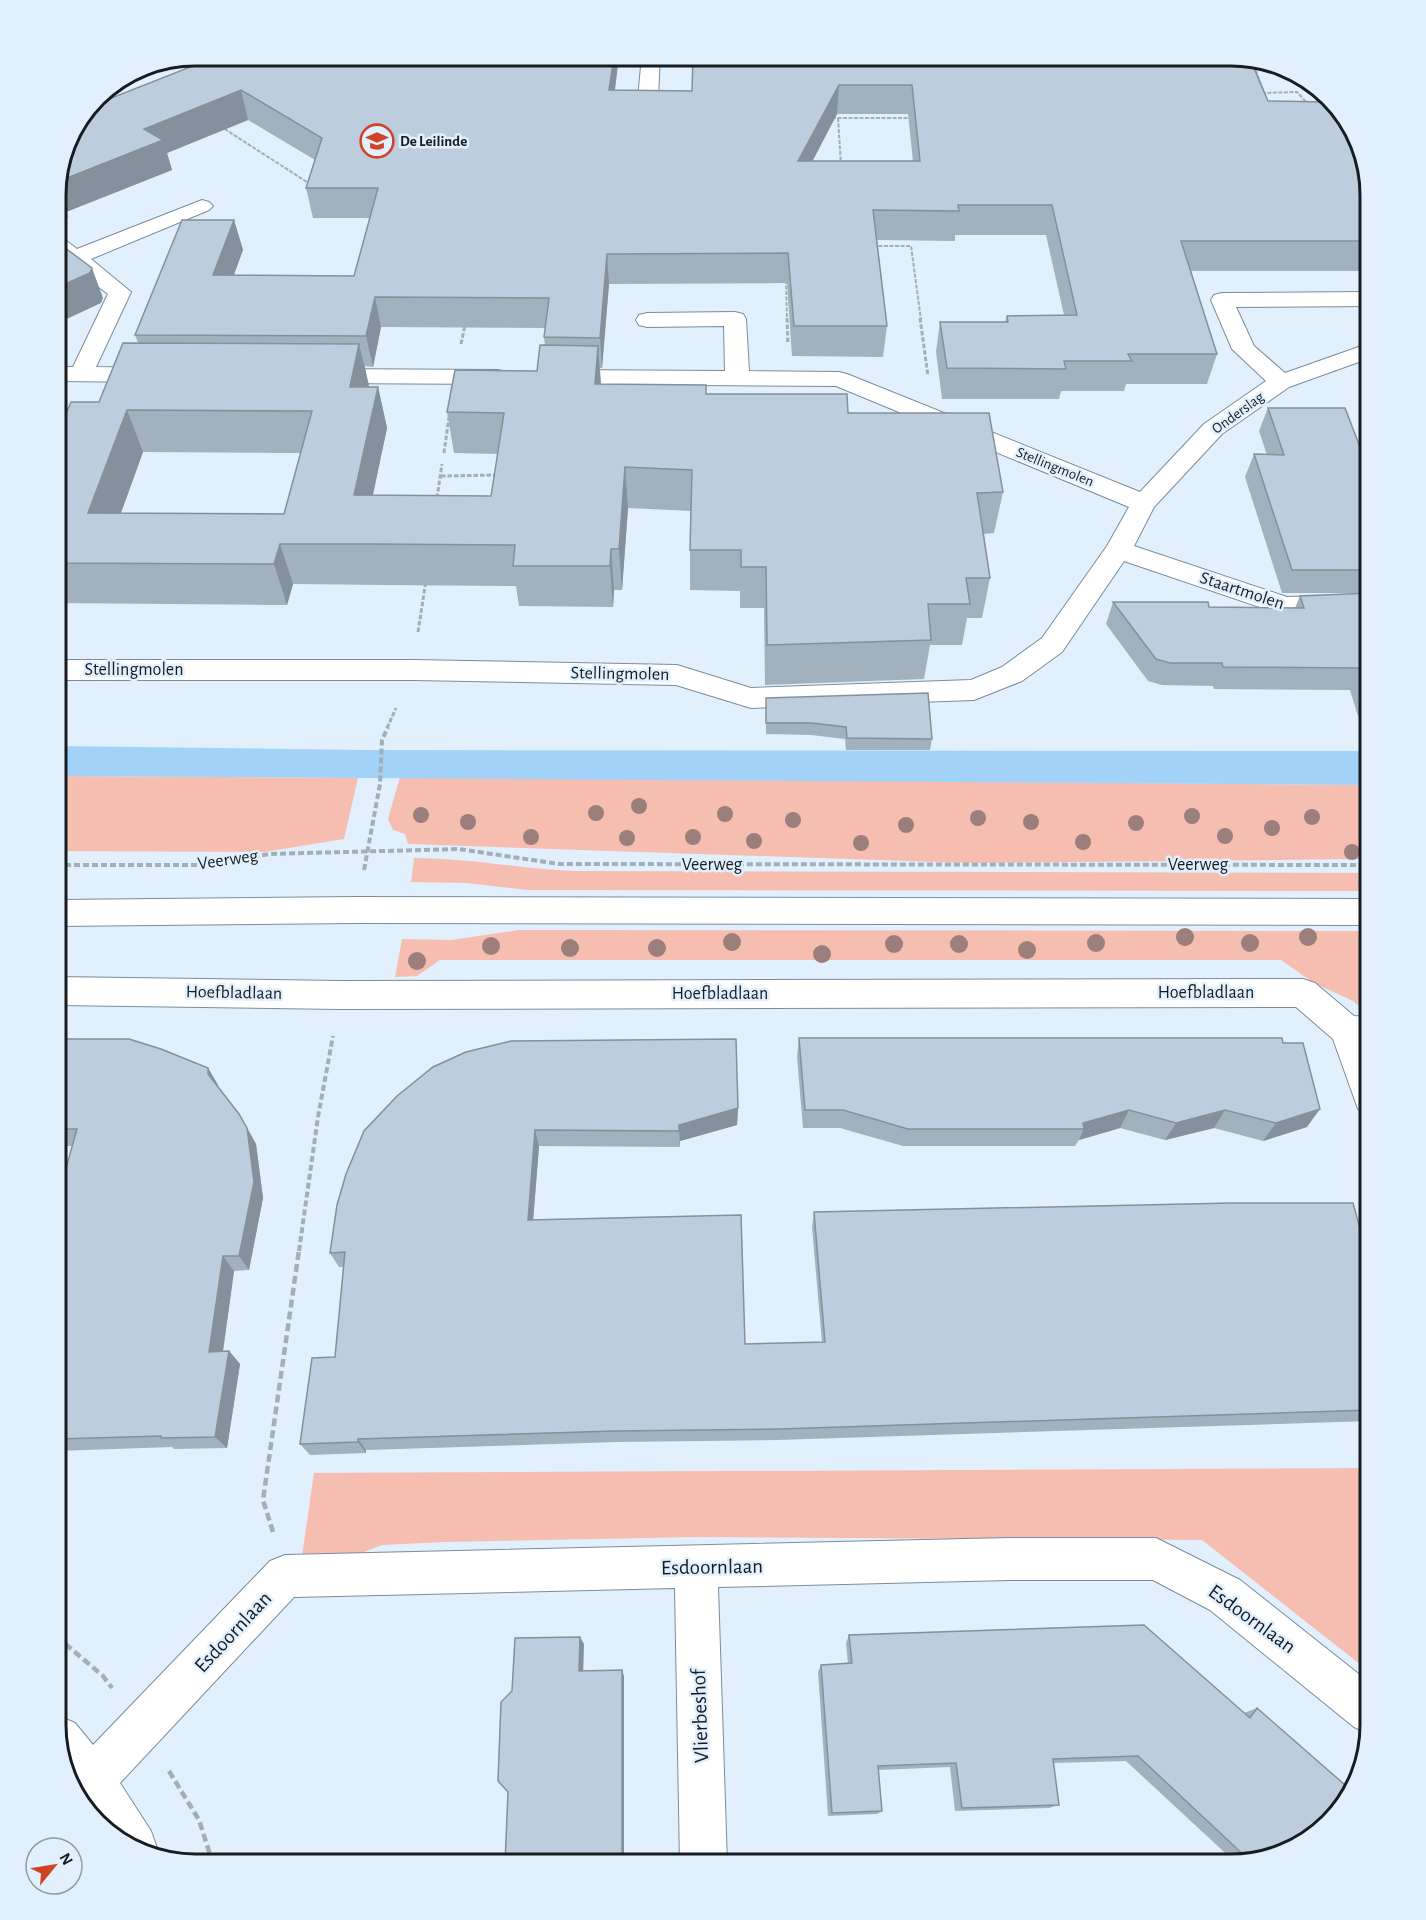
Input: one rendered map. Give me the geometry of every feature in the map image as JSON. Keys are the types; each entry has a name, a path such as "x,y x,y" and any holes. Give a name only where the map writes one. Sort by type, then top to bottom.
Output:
{"street":[{"path":"648,98 650,66"},
{"path":"75,258 202,206"},
{"path":"66,251 120,292 81,375"},
{"path":"1281,382 1244,349 1222,300 1360,299"},
{"path":"647,320 735,320 737,378"},
{"name":"Onderslag","path":"1118,550 1144,503 1213,429 1281,382 1360,354"},
{"path":"66,374 174,375"},
{"name":"Stellingmolen","path":"303,376 839,379 1144,503"},
{"name":"Stellingmolen","path":"66,670 412,670 677,675 751,698 974,690 1012,674 1052,645 1118,550"},
{"name":"Staartmolen","path":"1118,550 1286,607 1360,604"},
{"path":"66,913 356,910 1360,912"},
{"name":"Hoefbladlaan","path":"66,991 340,995 1302,993 1359,1031"},
{"name":"Esdoornlaan","path":"91,1780 285,1576 1009,1559 1156,1558 1225,1594 1360,1702"},
{"name":"Vlierbeshof","path":"696,1568 704,1854"},
{"path":"69,1752 91,1780 124,1832"}],"path":[{"path":"1255,68 1264,93 1297,92 1312,109"},
{"path":"838,118 842,175"},
{"path":"219,126 309,184 320,184"},
{"path":"869,246 911,246 934,418"},
{"path":"736,348 788,349 786,280"},
{"path":"437,498 442,464"},
{"path":"441,476 500,475"},
{"path":"412,670 427,570"},
{"path":"356,910 380,784 382,740"},
{"name":"Veerweg","path":"66,865 205,865 270,854 459,849 559,864 1360,866"},
{"path":"285,1576 263,1500 318,1117 340,995"}],"shaded area":[{"path":"66,776 358,778 344,839 264,852 66,851"},
{"path":"400,777 1360,785 1360,859 965,863 408,844 405,834 393,830 388,819"},
{"path":"414,858 574,871 1360,873 1360,891 527,890 466,883 411,882"},
{"path":"519,930 1360,931 1360,1007 1353,1001 1314,983 1281,960 440,960 417,976 395,977 402,939 452,940"},
{"path":"1360,1468 1360,1664 1202,1540 696,1537 443,1542 382,1545 299,1577 314,1473"}],"water":[{"path":"66,746 364,750 1360,751 1360,785 66,776"}],"building":[{"path":"192,66 613,66 609,90 692,91 693,66 1239,66 1254,68 1268,101 1319,102 1343,131 1356,162 1359,179 1360,241 1181,241 1217,354 1128,354 1132,361 1064,361 1066,369 947,368 940,322 1008,322 1007,316 1077,315 1052,205 958,205 959,211 873,210 887,326 794,326 788,253 607,254 600,338 544,337 549,298 375,297 366,336 135,335 182,220 234,220 213,275 354,276 378,188 306,188 322,138 241,90 144,129 163,140 67,178 70,162 79,138 104,104 111,98","holes":["839,85 912,85 920,161 798,161"]},
{"path":"66,248 92,268 90,273 66,284"},
{"path":"123,343 359,344 350,387 378,387 354,495 491,496 504,413 447,412 455,370 537,371 540,345 598,346 595,384 706,385 706,394 847,394 848,413 989,413 1003,492 977,493 990,578 966,578 970,604 928,604 931,640 767,645 766,567 741,567 741,550 690,550 692,470 625,467 619,549 611,549 610,566 513,566 515,545 376,544 280,544 274,564 66,563 66,414 71,402 99,402","holes":["127,410 312,411 284,514 88,513"]},
{"path":"1268,408 1345,408 1360,447 1360,570 1292,570 1254,454 1284,455"},
{"path":"1360,593 1360,668 1223,667 1222,663 1170,663 1156,659 1113,602 1208,602 1209,607 1304,608 1300,596"},
{"path":"928,693 932,739 847,738 846,727 812,723 766,723 766,698"},
{"path":"799,1038 1282,1038 1283,1043 1303,1043 1320,1109 1276,1123 1225,1110 1176,1123 1129,1110 1083,1123 1084,1129 908,1129 843,1110 805,1110"},
{"path":"66,1039 129,1039 208,1068 208,1074 247,1128 254,1182 239,1256 223,1256 209,1352 229,1351 215,1437 66,1439 66,1168 77,1129 66,1129"},
{"path":"736,1039 738,1108 679,1125 679,1131 535,1130 528,1220 741,1215 745,1344 825,1342 814,1212 1232,1203 1353,1203 1360,1229 1360,1410 779,1429 615,1431 358,1439 358,1442 300,1444 312,1358 335,1357 345,1252 330,1253 337,1205 346,1174 364,1131 397,1096 433,1067 466,1052 511,1041"},
{"path":"1144,1625 1250,1718 1257,1708 1345,1785 1328,1810 1302,1832 1272,1847 1242,1853 1138,1756 1053,1759 1059,1805 962,1808 956,1763 878,1766 882,1811 832,1813 821,1665 852,1663 849,1635"},
{"path":"580,1637 579,1671 622,1670 622,1854 505,1854 508,1792 498,1781 501,1702 512,1691 515,1638"}],"place":[{"name":"De Leilinde","path":"377,141"}]}
